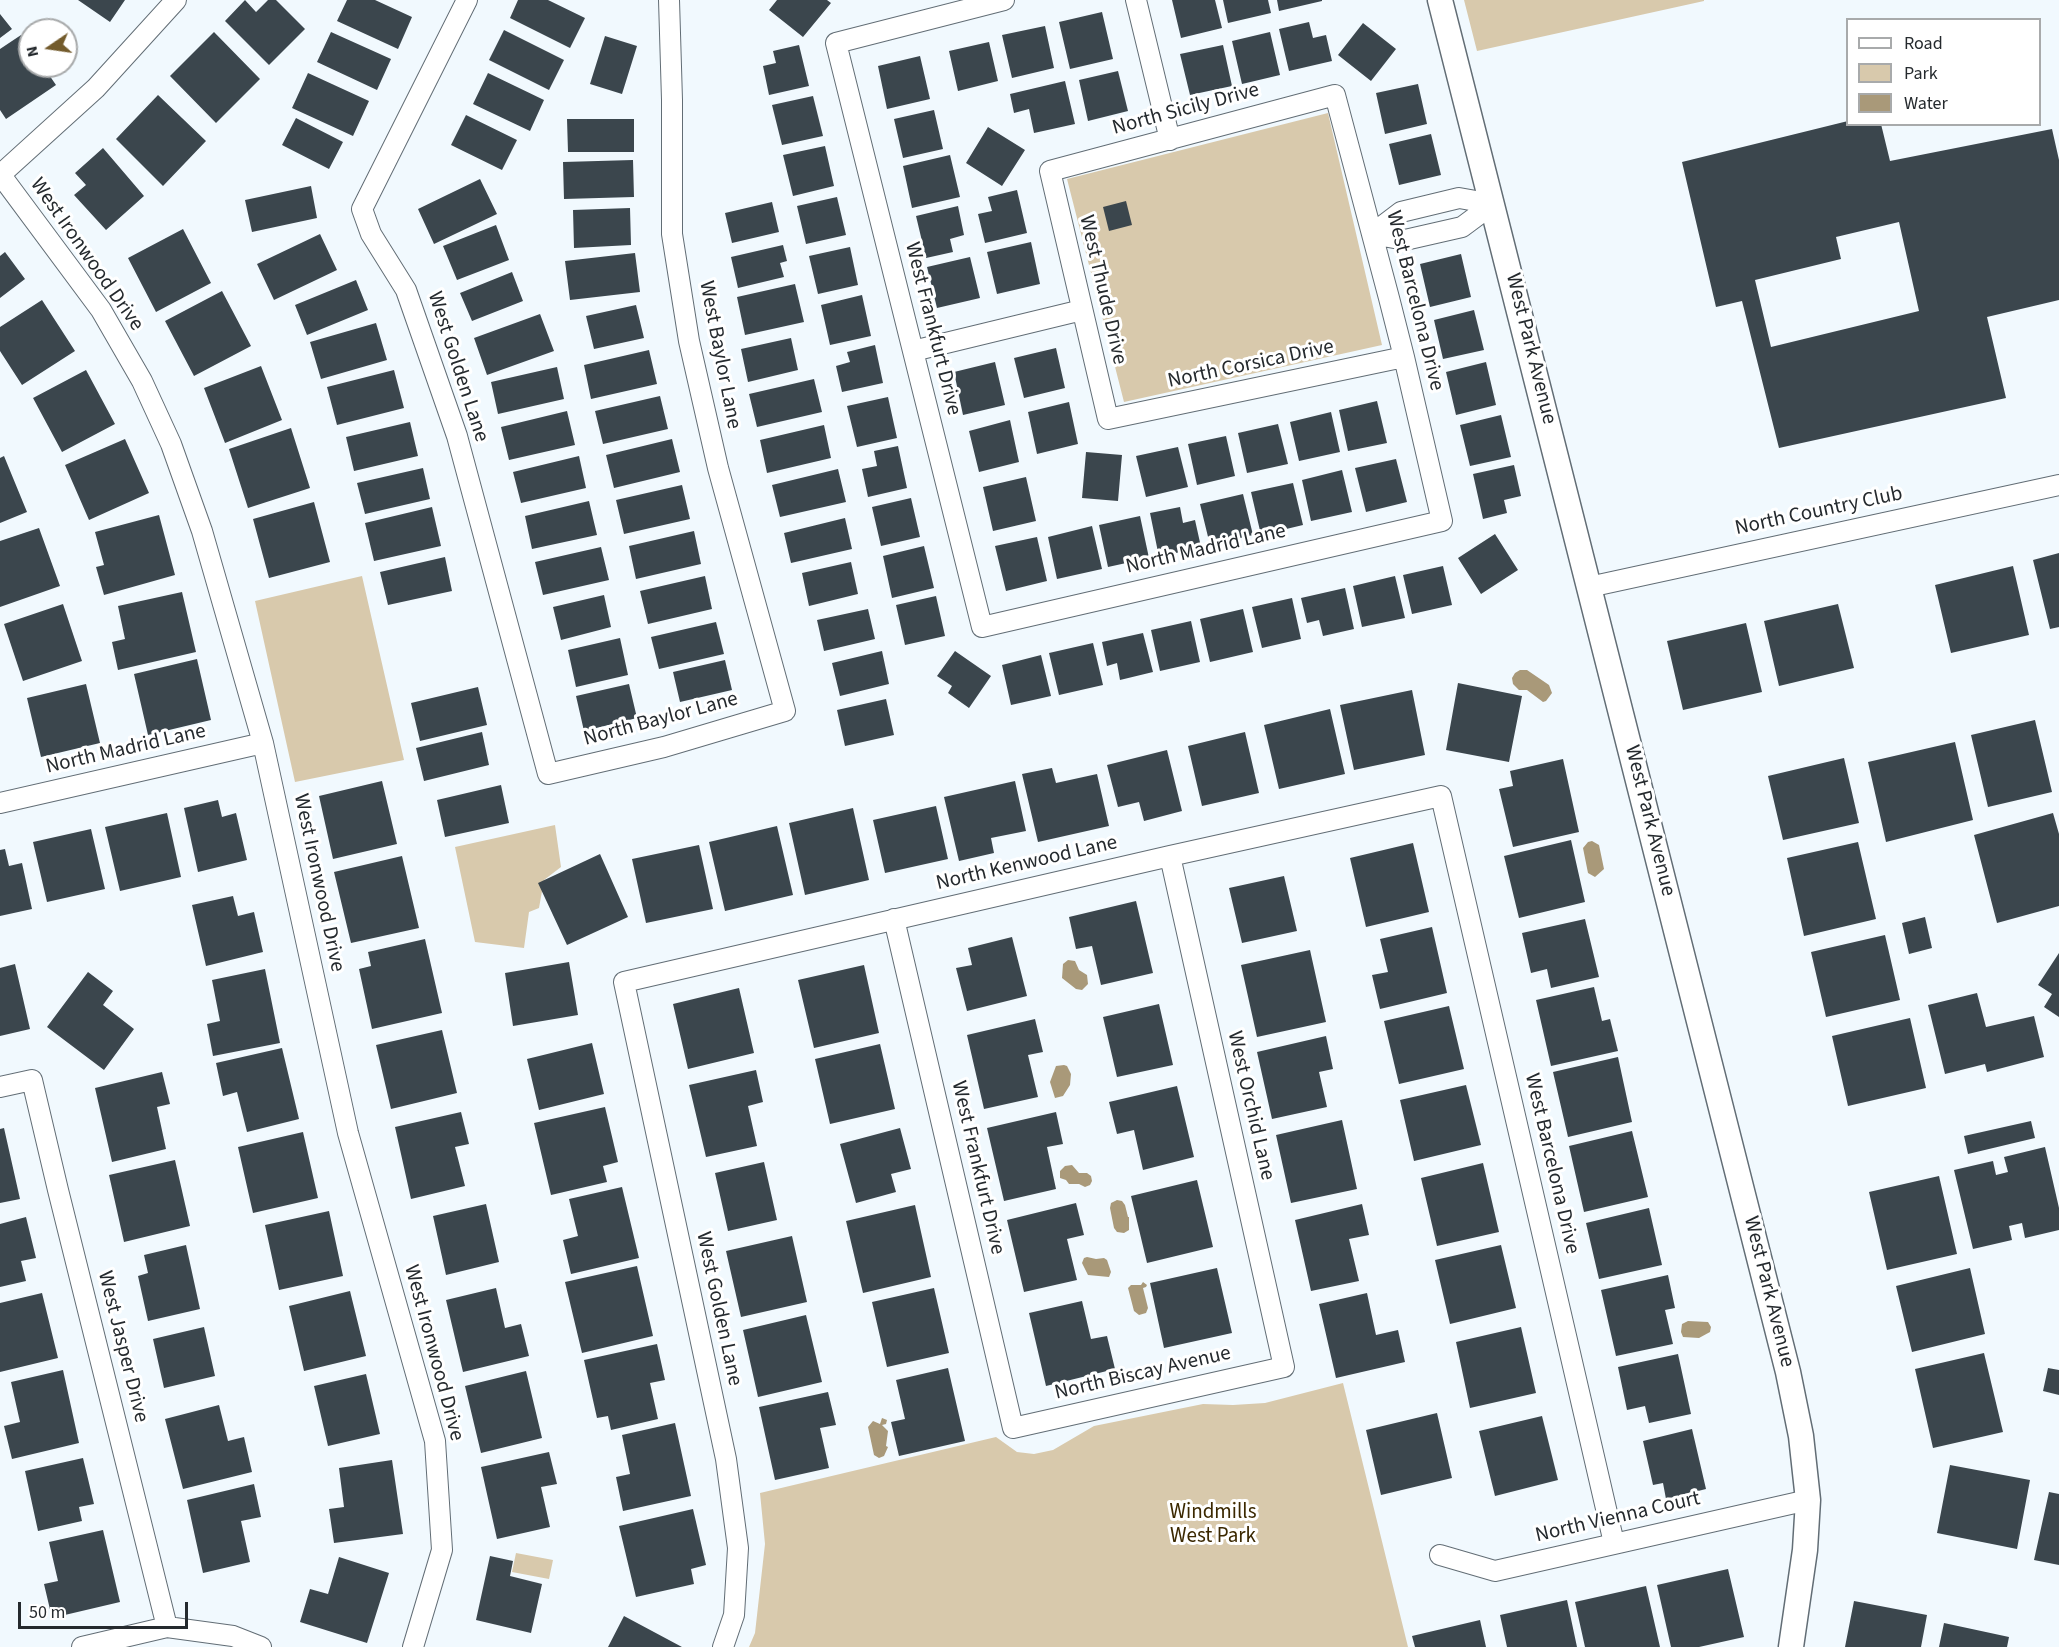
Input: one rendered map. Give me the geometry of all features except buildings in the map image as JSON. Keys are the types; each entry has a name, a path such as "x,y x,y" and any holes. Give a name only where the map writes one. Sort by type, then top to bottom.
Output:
{"street":[{"path":"0,175 96,88 176,0"},
{"name":"West Golden Lane","path":"466,0 362,210 371,234 406,290 457,436 548,774"},
{"name":"West Baylor Lane","path":"669,0 672,234 687,330 718,468 785,711"},
{"name":"West Frankfurt Drive","path":"982,627 836,43 1004,0"},
{"path":"1136,0 1170,140"},
{"name":"West Park Avenue","path":"1440,0 1788,1372 1801,1436 1808,1500 1805,1551 1791,1647"},
{"name":"North Sicily Drive","path":"1050,171 1335,95"},
{"name":"West Barcelona Drive","path":"1335,95 1404,357 1442,521"},
{"name":"West Thude Drive","path":"1050,171 1108,419"},
{"name":"West Ironwood Drive","path":"0,175 101,310 142,381 171,444 202,531 262,743 348,1133 435,1441 442,1550 413,1647"},
{"path":"1372,234 1401,212 1445,201 1459,198 1493,204"},
{"path":"1372,234 1405,240 1462,227 1493,204"},
{"path":"913,351 1082,310"},
{"name":"North Corsica Drive","path":"1108,419 1404,357"},
{"name":"North Country Club","path":"1589,587 2059,485"},
{"name":"North Madrid Lane","path":"982,627 1442,521"},
{"name":"North Baylor Lane","path":"548,774 664,747 785,711"},
{"name":"North Madrid Lane","path":"0,803 262,743"},
{"name":"West Barcelona Drive","path":"1442,796 1614,1542"},
{"name":"North Kenwood Lane","path":"624,982 1170,856 1442,796"},
{"name":"West Orchid Lane","path":"1170,856 1284,1367"},
{"name":"West Frankfurt Drive","path":"894,919 1013,1428"},
{"name":"West Golden Lane","path":"624,982 726,1459 738,1548 734,1615 723,1647"},
{"name":"West Jasper Drive","path":"0,1087 32,1080 167,1627"},
{"name":"North Biscay Avenue","path":"1013,1428 1284,1367"},
{"name":"North Vienna Court","path":"1440,1555 1496,1571 1614,1542 1808,1500"},
{"path":"82,1647 167,1627 233,1636 261,1647"}],"green space":[{"path":"1464,0 1704,0 1704,1 1477,51"},
{"path":"1328,113 1382,345 1124,402 1067,179"},
{"path":"362,576 404,760 295,782 255,601"},
{"path":"555,825 561,867 544,880 539,908 529,912 524,948 475,942 455,847"},
{"name":"Windmills West Park","path":"1343,1383 1408,1647 749,1647 755,1633 765,1544 760,1493 996,1437 1017,1452 1034,1454 1053,1450 1094,1426 1203,1404 1265,1403"},
{"path":"516,1553 553,1560 549,1579 512,1572"}],"water":[{"path":"1527,670 1549,685 1552,693 1546,701 1543,702 1527,690 1519,690 1513,684 1512,678 1515,673"},
{"path":"1592,841 1599,845 1604,869 1595,877 1588,873 1583,848"},
{"path":"1068,960 1075,961 1079,970 1087,975 1088,984 1082,990 1076,989 1062,978 1063,964"},
{"path":"1064,1065 1071,1074 1070,1085 1063,1096 1055,1098 1050,1082 1056,1066"},
{"path":"1072,1165 1079,1173 1087,1173 1091,1176 1090,1185 1085,1187 1079,1184 1069,1184 1060,1178 1060,1171 1065,1166"},
{"path":"1117,1200 1122,1201 1125,1205 1129,1217 1129,1230 1124,1233 1117,1232 1114,1228 1110,1208 1111,1203"},
{"path":"1087,1257 1107,1260 1111,1272 1109,1277 1088,1275 1082,1263"},
{"path":"1143,1282 1147,1285 1143,1288 1148,1308 1146,1313 1139,1315 1134,1311 1128,1288 1131,1285 1141,1285"},
{"path":"1688,1321 1708,1322 1711,1327 1710,1332 1699,1338 1683,1337 1682,1324"},
{"path":"882,1418 887,1420 886,1424 882,1425 888,1431 886,1446 888,1447 884,1456 879,1458 874,1455 868,1427 873,1421 880,1424"}]}
